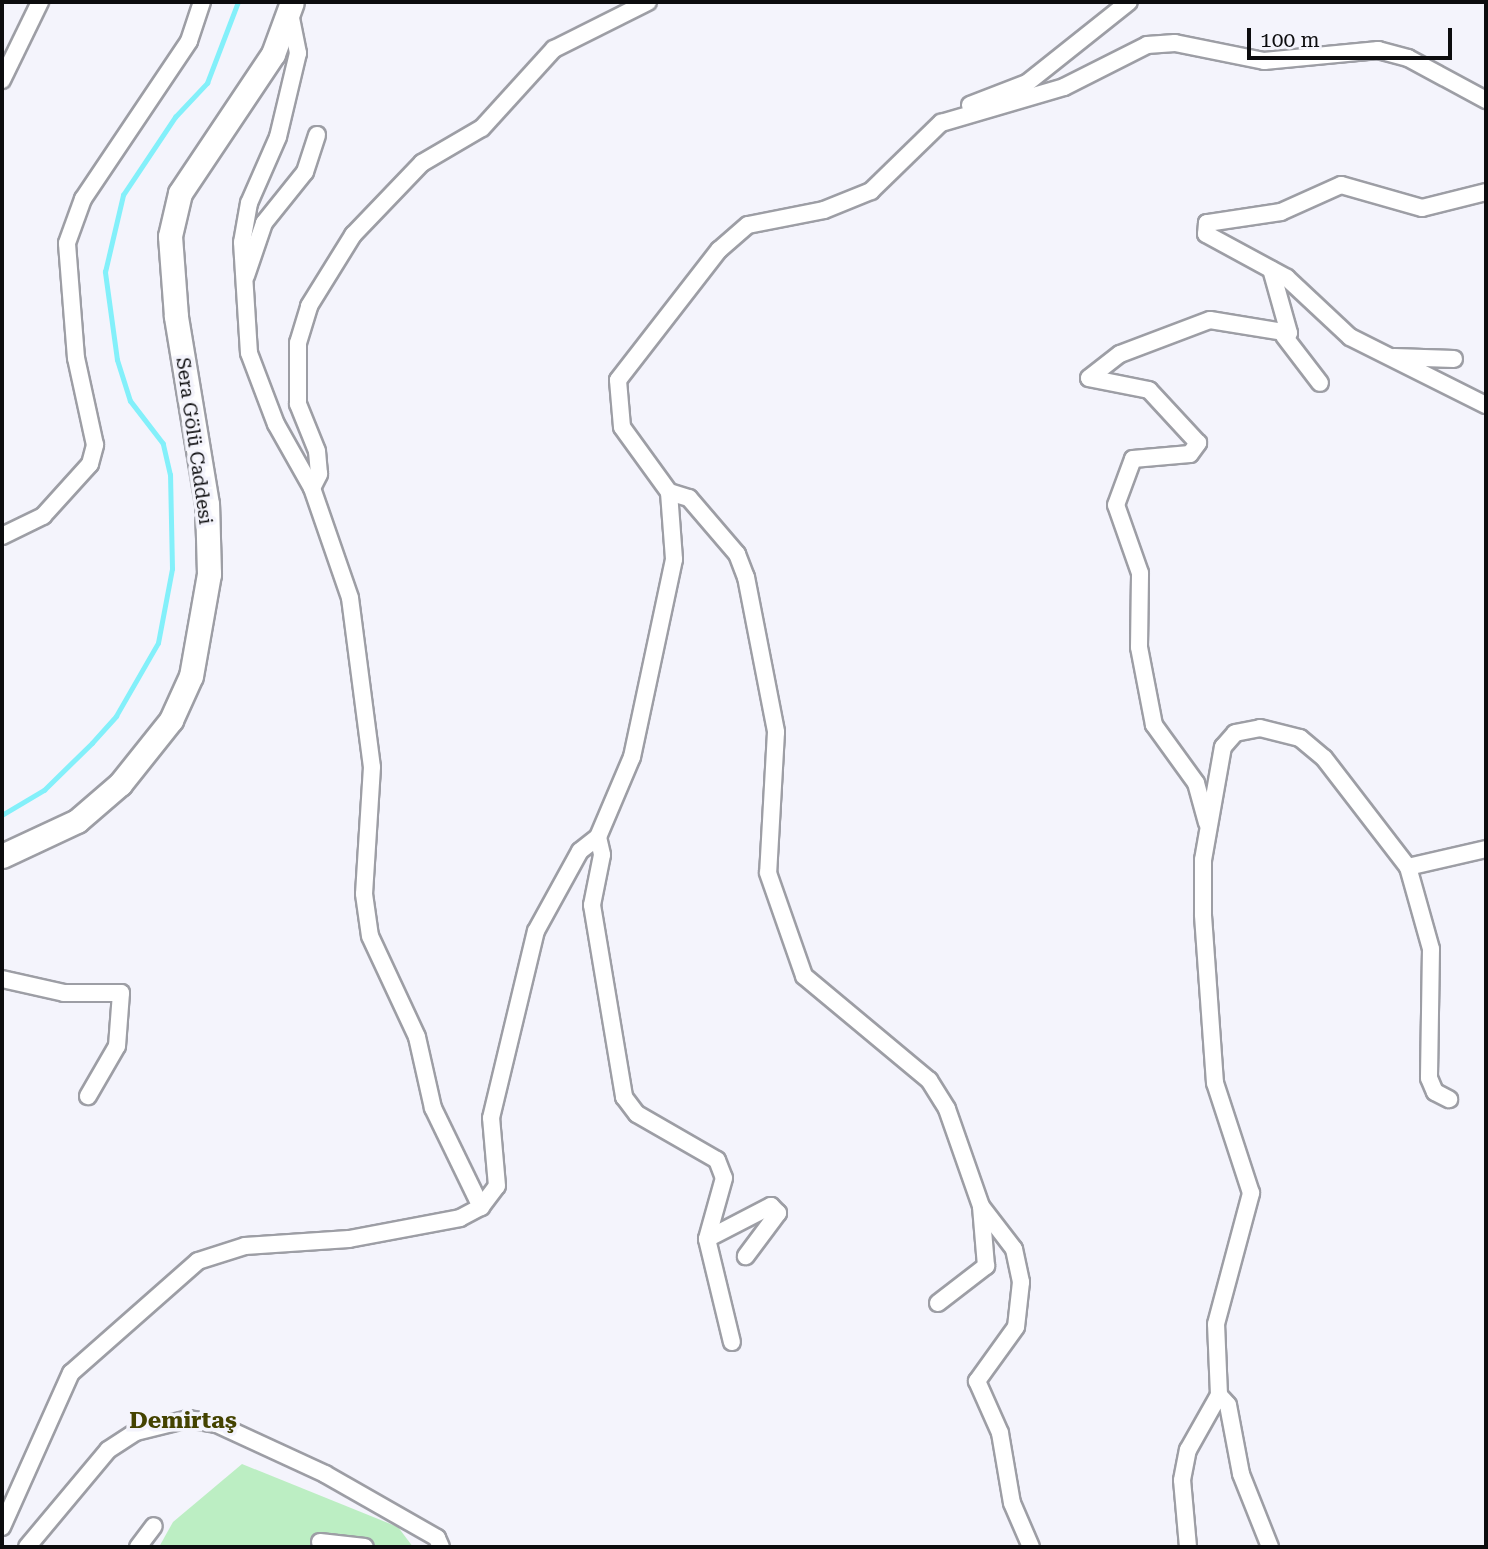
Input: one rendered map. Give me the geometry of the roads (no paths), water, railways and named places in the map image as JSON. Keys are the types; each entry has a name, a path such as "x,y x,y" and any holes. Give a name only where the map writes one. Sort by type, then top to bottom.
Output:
{"main road":[{"name":"Sera Gölü Caddesi","path":"2,856 78,821 121,784 171,720 191,676 209,574 207,504 176,316 170,236 180,193 273,54 290,6"}],"street":[{"path":"2,80 40,2"},
{"path":"2,536 43,516 90,464 95,445 76,358 67,243 83,199 189,41 202,2"},
{"path":"312,488 317,451 298,404 298,343 309,306 353,235 422,163 482,128 554,49 648,2"},
{"path":"2,1527 71,1373 198,1261 245,1246 349,1239 460,1219 481,1207 497,1186 491,1118 536,931 580,851 598,837 632,757 674,559 669,492 622,426 618,380 629,360 719,250 748,225 851,202 886,177 918,140 926,124 1027,83 1129,2"},
{"path":"290,6 298,52 278,137 248,203 240,291 249,354 276,424 312,488 352,611 372,767 365,894 370,936 417,1037 433,1108 481,1207"},
{"path":"918,140 941,124 1064,87 1121,54 1162,42 1264,61 1378,50 1431,69 1486,100"},
{"path":"240,291 264,223 305,172 317,135"},
{"path":"1486,192 1422,208 1341,185 1281,212 1207,223 1211,242 1271,269 1318,314 1384,356 1486,405"},
{"path":"1271,269 1290,328 1284,336"},
{"path":"1209,828 1196,783 1154,724 1139,647 1140,573 1116,505 1133,460 1190,454 1198,443 1149,390 1089,378 1120,354 1210,320 1237,320 1284,336 1320,383"},
{"path":"1384,356 1454,359"},
{"path":"669,492 689,498 737,554 746,577 776,732 768,873 804,976 929,1080 947,1109 981,1206 986,1266 938,1303"},
{"path":"1188,1547 1182,1480 1188,1450 1219,1395 1216,1324 1251,1193 1215,1083 1207,1036 1203,860 1223,747 1235,733 1261,728 1300,738 1324,758 1408,867 1431,949 1429,1078 1435,1092 1449,1100"},
{"path":"598,837 602,855 592,905 624,1097 637,1114 717,1160 724,1178 707,1238 732,1342"},
{"path":"1408,867 1486,849"},
{"path":"2,978 64,993 121,993 117,1046 88,1096"},
{"path":"707,1238 771,1206 778,1213 746,1256"},
{"path":"981,1206 1014,1250 1021,1305 1016,1327 977,1381 1000,1433 1012,1503 1031,1547"},
{"path":"1219,1395 1228,1405 1241,1474 1270,1547"},
{"path":"27,1547 108,1450 136,1432 188,1419 218,1424 325,1474 437,1538 441,1547"},
{"path":"138,1547 154,1526"},
{"path":"320,1542 365,1547"}],"waterway":[{"path":"2,815 44,790 92,743 116,716 158,643 172,569 170,475 163,444 130,401 117,360 105,272 123,195 175,117 207,83 238,2"}],"district":[{"name":"Demirtaş","path":"183,1421"}]}
